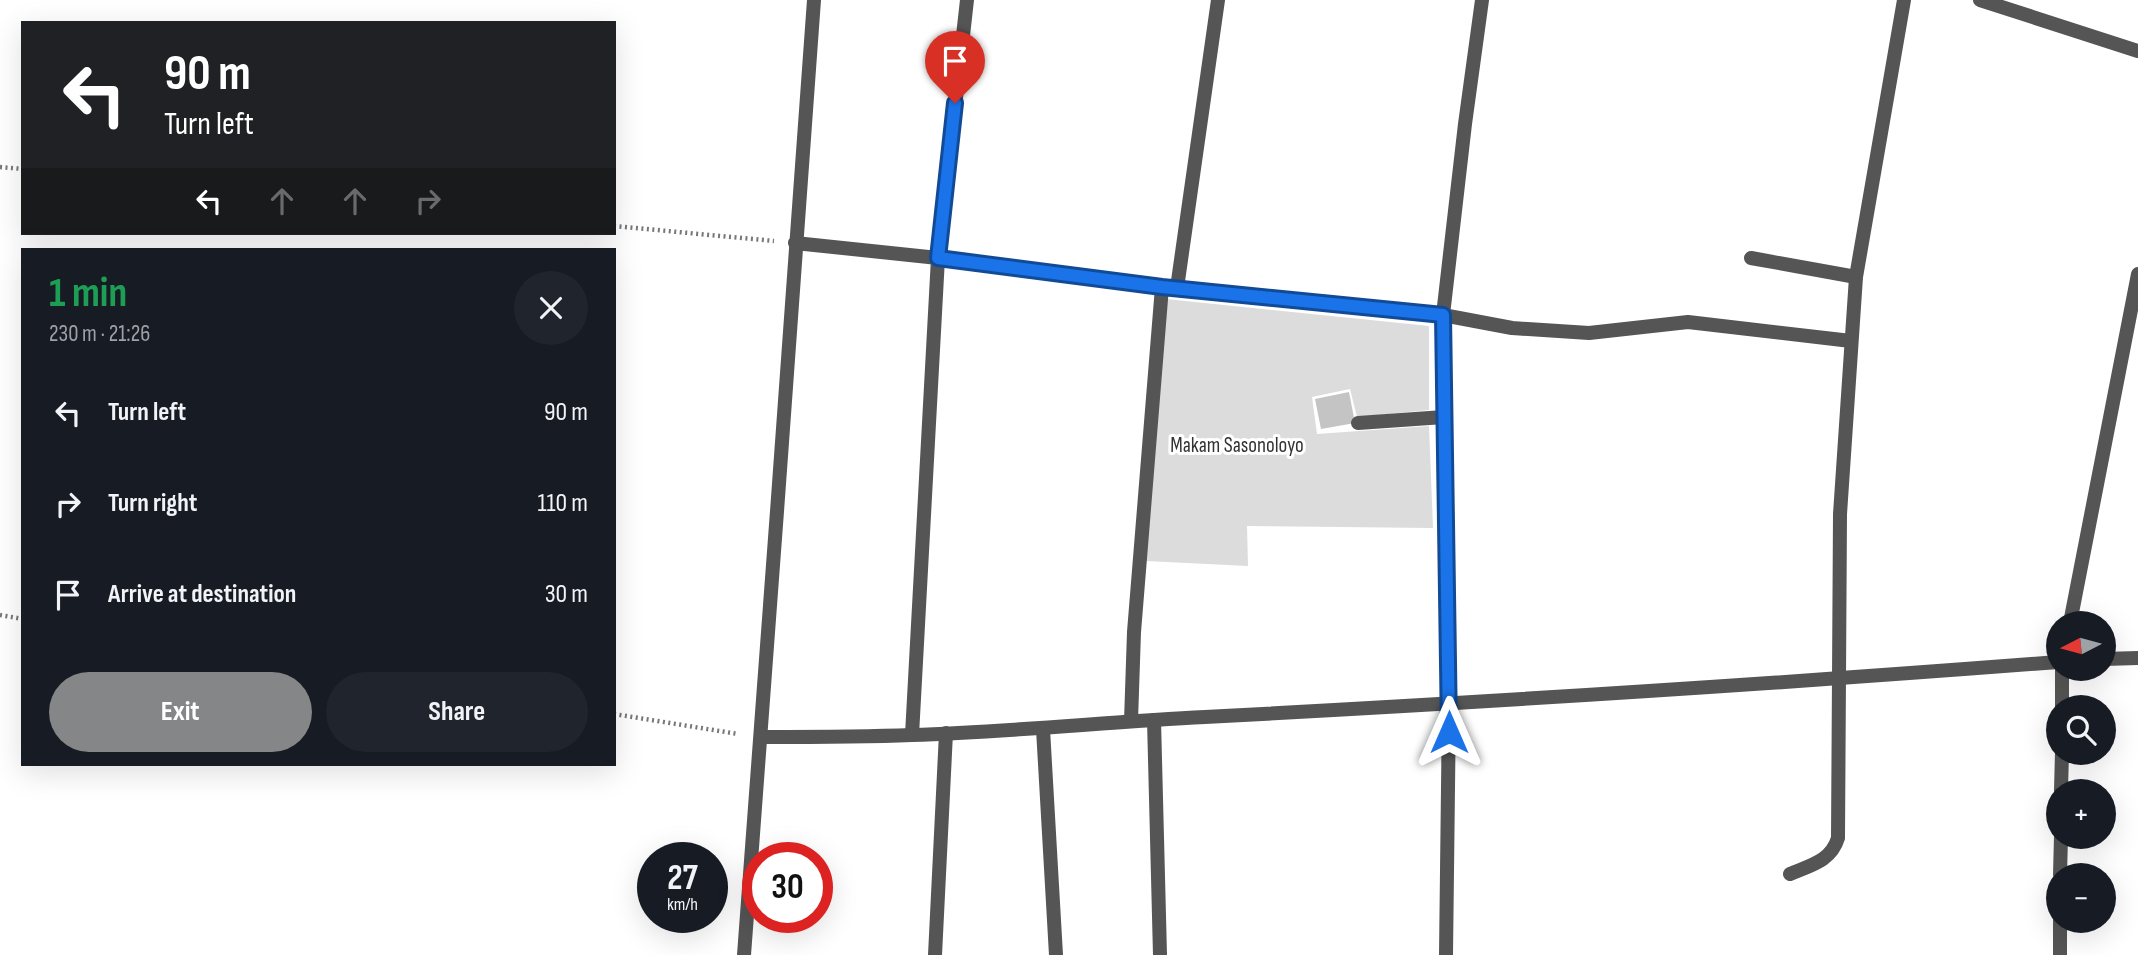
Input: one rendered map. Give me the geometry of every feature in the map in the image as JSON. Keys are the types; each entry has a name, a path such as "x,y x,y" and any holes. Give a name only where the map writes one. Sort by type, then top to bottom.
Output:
{"street":[{"path":"744,955 814,0"},
{"path":"912,736 938,258 967,0"},
{"path":"1177,288 1218,0"},
{"path":"1446,955 1449,704 1443,315 1482,0"},
{"path":"1790,874 1824,859 1834,851 1838,838 1840,514 1856,277 1904,0"},
{"path":"1980,0 2138,51"},
{"path":"795,243 938,258 1162,287 1443,315 1512,328 1589,333 1688,322 1851,341"},
{"path":"1751,257 1856,277"},
{"path":"2072,611 2138,274"},
{"path":"1131,721 1134,632 1162,287"},
{"path":"1358,424 1444,417"},
{"path":"2116,658 2138,657"},
{"path":"762,737 912,736 1043,729 1131,721 1838,679 2046,663"},
{"path":"1154,720 1160,955"},
{"path":"1043,729 1056,955"},
{"path":"936,955 946,733"},
{"path":"2060,933 2060,955"}],"path":[{"path":"0,167 21,169"},
{"path":"616,226 795,243"},
{"path":"0,615 21,619"},
{"path":"616,714 762,737"}],"green space":[{"name":"Makam Sasonoloyo","path":"1166,299 1429,326 1429,410 1357,417 1350,389 1312,397 1317,434 1429,426 1433,528 1247,526 1248,566 1146,561"}],"building":[{"path":"1349,392 1355,423 1321,429 1315,399"}],"route":[{"path":"955,103 938,258 1162,287 1443,315 1449,732"}]}
